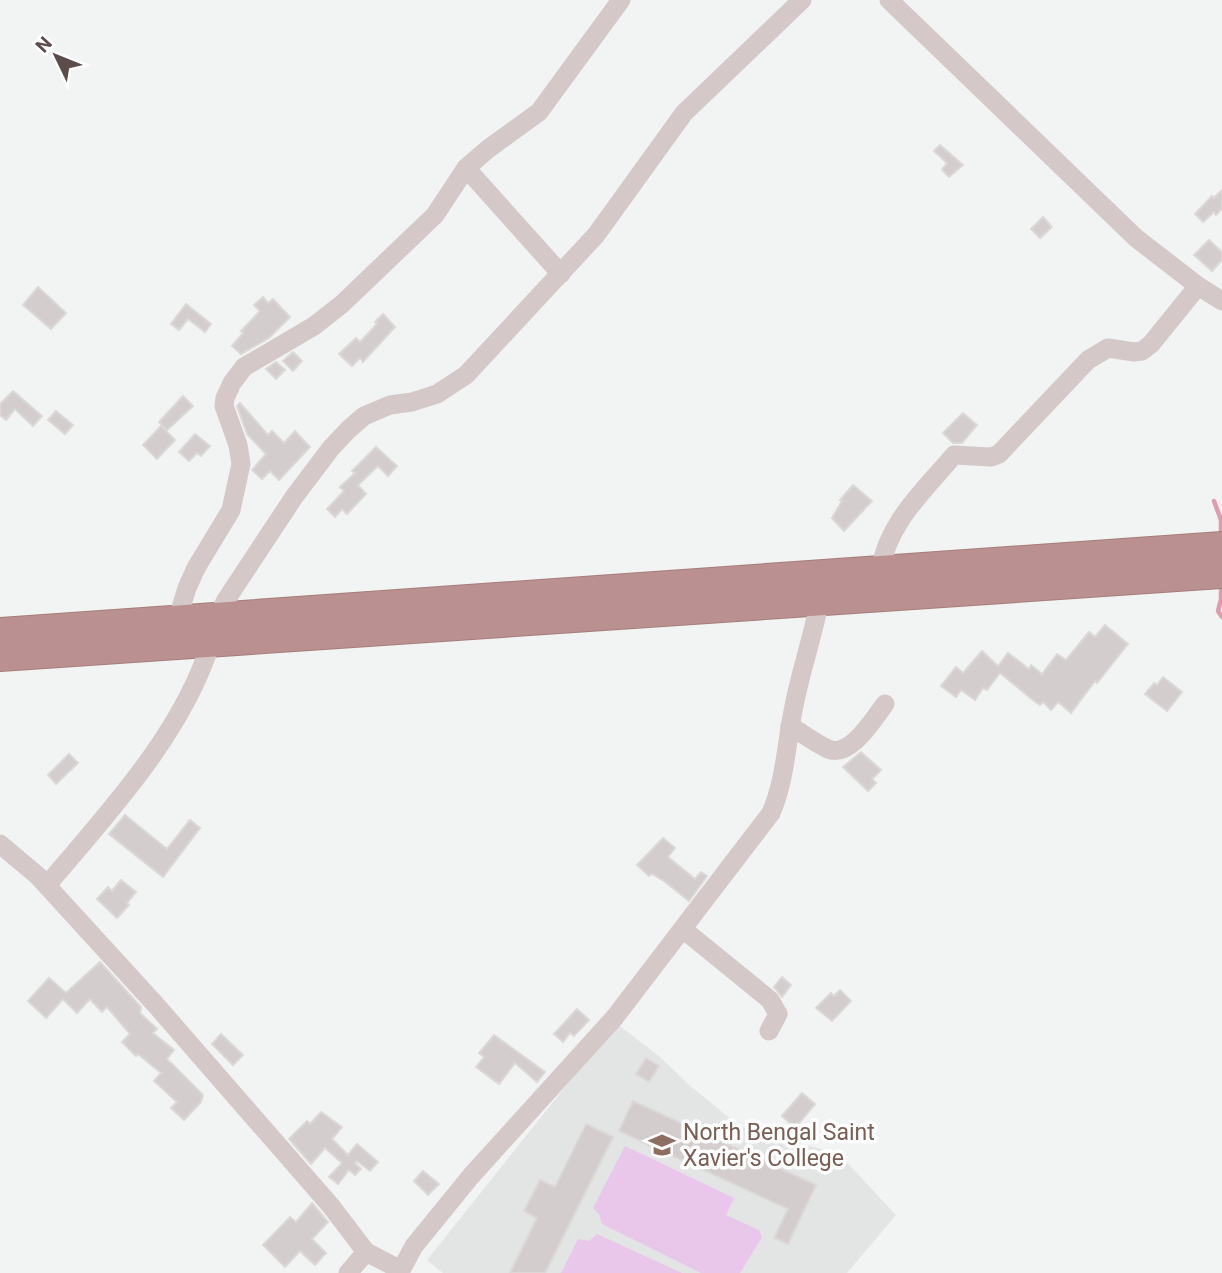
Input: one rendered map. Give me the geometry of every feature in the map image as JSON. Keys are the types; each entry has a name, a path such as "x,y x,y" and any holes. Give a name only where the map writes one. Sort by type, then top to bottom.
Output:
{"highway":[{"path":"0,633 177,620 214,630 820,599 1182,563 1222,548"},
{"path":"0,656 214,630 880,571 1182,563 1222,573"}],"street":[{"path":"177,620 196,568 231,510 241,464 238,445 224,406 232,383 244,367 314,326 342,304 435,215 466,169 488,149 539,112 621,0"},
{"path":"47,885 118,802 187,703 202,673 226,600 294,498 331,449 364,416 390,405 437,394 466,375 596,235 684,113 802,0"},
{"path":"889,0 1136,239 1222,301"},
{"path":"466,169 561,274"},
{"path":"880,571 883,550 891,532 954,455 991,457 999,454 1088,360 1108,348 1134,352 1142,351 1151,345 1198,286"},
{"path":"0,844 47,885 255,1117 331,1206 366,1252 404,1271 414,1246 471,1176 615,1017 771,813 785,768 790,726 820,599"},
{"path":"790,726 828,749 843,750 885,704"},
{"path":"684,930 770,1000 778,1014 769,1031"},
{"path":"348,1273 366,1252"}],"shaded area":[{"name":"North Bengal Saint Xavier's College","path":"616,1023 660,1057 739,1126 839,1154 896,1215 847,1273 443,1273 427,1260"},
{"path":"625,1146 734,1198 726,1215 759,1230 762,1237 740,1273 701,1273 602,1224 599,1214 593,1208"},
{"path":"597,1234 682,1273 561,1273 578,1239 589,1241"}],"building":[{"path":"940,145 963,165 949,177 942,170 947,163 934,151"},
{"path":"1222,190 1222,209 1203,222 1195,214 1212,196 1214,198"},
{"path":"1043,217 1052,227 1040,238 1031,229"},
{"path":"1209,240 1222,252 1222,260 1212,271 1194,255"},
{"path":"38,287 66,313 51,329 23,305"},
{"path":"263,297 268,303 273,299 290,317 269,338 241,354 232,346 243,333 241,331 260,311 254,305"},
{"path":"186,304 211,324 205,332 188,319 179,330 171,324"},
{"path":"383,314 395,327 363,362 360,358 352,366 339,354 356,338 360,342"},
{"path":"293,352 302,361 293,371 283,361"},
{"path":"276,362 285,370 276,379 266,369"},
{"path":"13,391 42,416 33,426 15,409 6,420 0,415 0,404"},
{"path":"183,396 193,406 167,430 159,422"},
{"path":"240,403 268,435 272,431 284,443 295,431 310,447 279,480 270,471 262,479 252,470 266,454 247,434 237,406"},
{"path":"56,411 73,425 65,434 48,420"},
{"path":"963,413 977,425 962,443 953,443 943,433"},
{"path":"161,426 175,440 157,459 143,445"},
{"path":"195,434 210,446 201,456 197,453 189,461 179,452"},
{"path":"376,447 397,466 388,476 378,466 358,485 366,494 347,514 342,509 335,517 327,509 344,491 340,487 355,473 352,471"},
{"path":"853,485 872,501 844,531 832,518 842,501 840,500"},
{"path":"1105,625 1128,644 1071,713 1058,702 1051,710 1043,702 1040,705 1000,673 987,690 983,688 975,700 961,690 956,697 941,686 956,667 963,673 982,651 998,666 1008,653 1029,669 1031,665 1042,674 1057,654 1066,660 1089,632 1095,637"},
{"path":"1163,677 1182,692 1167,711 1145,694"},
{"path":"861,752 881,770 872,779 876,783 868,791 843,767"},
{"path":"69,754 78,763 56,784 48,775"},
{"path":"125,815 167,849 190,820 200,828 163,877 109,834"},
{"path":"663,838 675,848 668,857 695,879 701,872 707,876 689,901 664,881 652,874 649,876 637,865"},
{"path":"121,880 136,892 117,918 97,899 108,887 112,891"},
{"path":"100,962 141,1007 140,1013 157,1029 153,1033 174,1050 167,1059 203,1095 201,1102 184,1120 171,1108 177,1102 154,1081 161,1073 138,1054 136,1056 122,1042 130,1034 107,1007 102,1012 90,999 77,1013 63,999 46,1018 28,1001 49,978 66,993"},
{"path":"782,977 791,985 782,997 774,987"},
{"path":"840,990 851,1001 832,1021 816,1008 831,993 834,996"},
{"path":"577,1009 589,1020 574,1036 570,1033 563,1042 554,1034"},
{"path":"221,1034 243,1055 233,1065 212,1044"},
{"path":"494,1035 545,1072 537,1082 515,1063 499,1084 476,1067 484,1057 479,1053"},
{"path":"646,1058 659,1066 649,1082 636,1074"},
{"path":"802,1093 815,1104 795,1128 782,1116"},
{"path":"633,1101 816,1185 788,1244 774,1238 788,1209 619,1131"},
{"path":"321,1112 342,1127 332,1139 348,1155 357,1144 378,1162 370,1171 357,1161 355,1163 361,1169 355,1175 349,1170 338,1184 329,1177 342,1163 325,1148 311,1164 289,1139 307,1121 310,1124"},
{"path":"586,1124 613,1137 545,1273 510,1273 537,1218 524,1211 540,1180 555,1187"},
{"path":"423,1171 439,1184 428,1195 414,1181"},
{"path":"312,1203 328,1222 312,1239 326,1253 315,1265 300,1251 285,1267 263,1245 290,1217 296,1222"}],"waterway":[{"path":"1214,501 1221,520 1221,537"},
{"path":"1221,585 1218,611 1222,617"}],"place":[{"name":"North Bengal Saint Xavier's College","path":"662,1145"}]}
